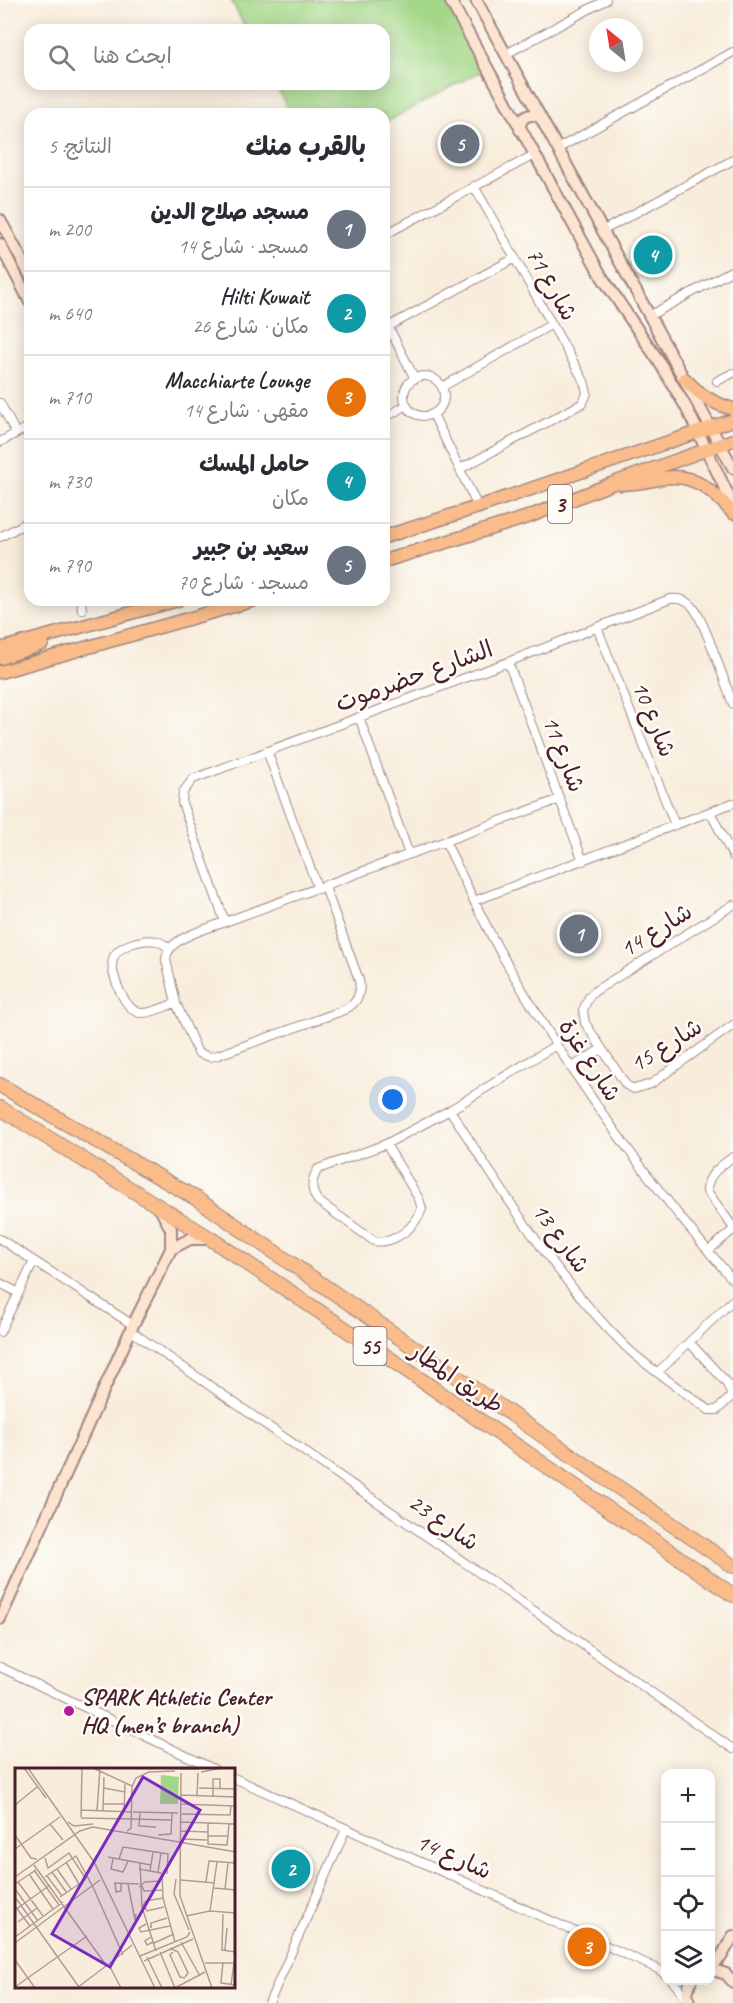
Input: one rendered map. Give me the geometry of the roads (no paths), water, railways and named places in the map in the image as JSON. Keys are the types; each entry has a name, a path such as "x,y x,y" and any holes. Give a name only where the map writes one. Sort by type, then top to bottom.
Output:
{"highway":[{"name":"طريق المطار","path":"1,1085 197,1199 733,1566"},
{"name":"طريق المطار","path":"0,1108 211,1239 411,1373 733,1595"},
{"path":"411,1373 440,1386 516,1436 522,1438 527,1435 525,1424"}],"main road":[{"path":"450,0 602,277 658,360 698,432 733,505"},
{"path":"479,2 528,96 733,468"},
{"path":"508,107 521,107 528,96"},
{"path":"520,130 522,120 526,116 531,114 541,118"},
{"path":"0,220 24,264"},
{"path":"0,244 24,290"},
{"path":"602,277 616,277 622,266"},
{"path":"685,379 704,396 733,409"},
{"name":"3","path":"390,535 733,420"},
{"name":"3","path":"390,559 528,517 733,440"},
{"path":"611,484 644,483 675,477 691,480 701,483 714,493 733,513"},
{"path":"145,609 148,606"},
{"path":"0,649 156,606"},
{"path":"0,672 234,606"},
{"path":"0,658 33,648 67,631"},
{"path":"0,1619 132,1328 171,1248 171,1229 159,1206"},
{"path":"171,1248 190,1239 211,1239"},
{"path":"715,1964 733,1936"},
{"path":"715,1970 726,1974 733,1982"},
{"path":"688,2001 689,1985"}],"street":[{"path":"506,54 606,0"},
{"path":"557,149 733,52"},
{"path":"390,232 534,155"},
{"path":"602,231 733,160"},
{"name":"شارع 71","path":"460,469 583,403 586,393 585,381 474,186"},
{"path":"390,325 515,258"},
{"path":"649,316 733,270"},
{"path":"442,387 552,324"},
{"path":"390,334 415,379"},
{"path":"717,381 733,373"},
{"path":"422,376 430,377 442,387 443,402 434,414 418,415 407,405 405,390 415,379 422,376"},
{"path":"0,403 16,433"},
{"path":"390,415 407,405"},
{"path":"434,414 478,507"},
{"path":"0,442 24,429"},
{"path":"0,537 24,524"},
{"name":"الشارع حضرموت","path":"225,922 182,803 183,792 193,779 508,662 670,598 687,602 699,616 733,704"},
{"path":"82,606 82,610"},
{"name":"شارع 10","path":"597,627 675,825"},
{"name":"شارع 11","path":"508,662 584,861"},
{"path":"359,717 409,854"},
{"path":"267,752 321,888 359,980 361,989 353,1004 339,1012 210,1057 196,1049 176,1003 166,960 169,948 183,938 321,888 560,799"},
{"path":"474,901 733,803"},
{"path":"710,812 733,856"},
{"name":"شارع غزة","path":"445,841 502,954 571,1068 658,1190 733,1280"},
{"name":"شارع 14","path":"601,1049 583,1017 583,1010 589,997 595,991 733,905"},
{"path":"169,948 159,941 135,943 116,952 112,966 122,996 132,1010 142,1013 176,1003"},
{"name":"شارع 15","path":"601,1049 626,1085 639,1089 651,1084 733,1025"},
{"path":"386,1143 419,1199 422,1209 419,1218 411,1227 394,1238 380,1242 374,1241 318,1201 312,1185 318,1169 386,1143 450,1110 556,1045"},
{"path":"571,1068 601,1049"},
{"name":"شارع 13","path":"450,1110 493,1177 579,1296 626,1347 709,1410 717,1410 730,1398 731,1392 690,1342"},
{"path":"708,1251 733,1228 707,1191 707,1185 713,1173 733,1157"},
{"path":"0,1239 132,1328"},
{"path":"0,1332 34,1261"},
{"path":"0,1282 19,1293"},
{"path":"658,1372 733,1300"},
{"name":"شارع 23","path":"132,1328 733,1749"},
{"path":"0,1667 212,1768"},
{"name":"شارع 14","path":"236,1779 661,1970"},
{"path":"269,2003 346,1829"},
{"path":"676,1985 688,2001"}],"place":[{"name":"سعيد بن جبير","path":"460,144"},
{"name":"حامل المسك","path":"653,255"},
{"name":"مسجد صلاح الدين","path":"579,934"},
{"name":"SPARK Athletic Center HQ (men’s branch)","path":"69,1711"},
{"name":"Hilti Kuwait","path":"291,1869"},
{"name":"Macchiarte Lounge","path":"587,1947"}]}
